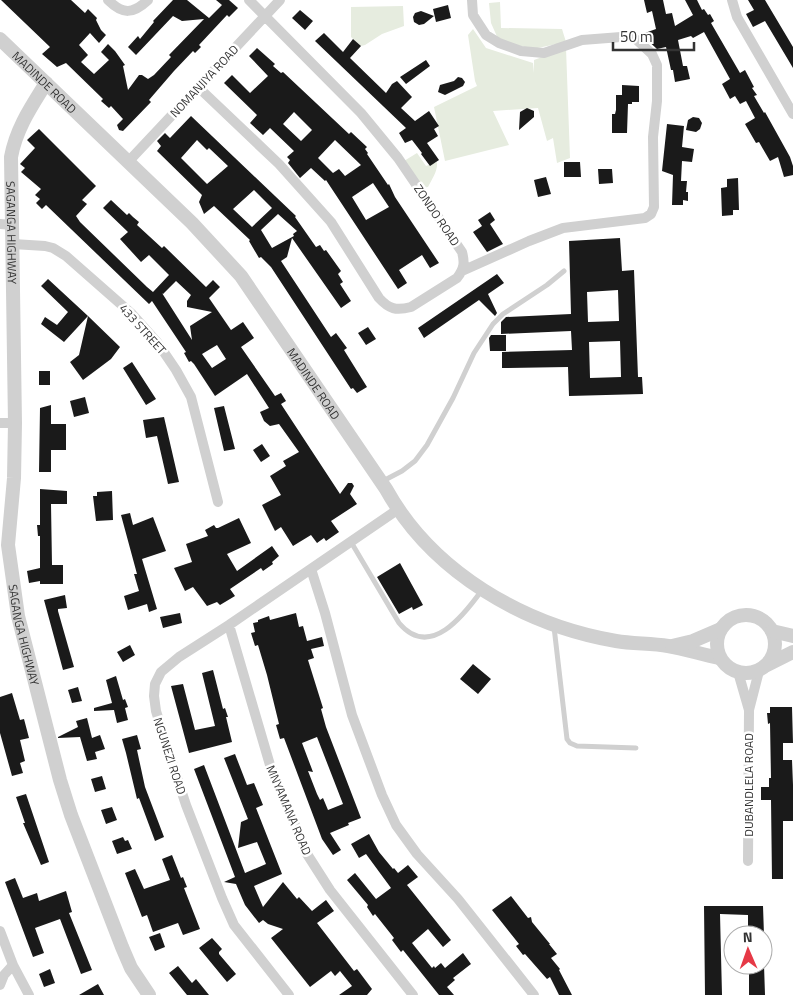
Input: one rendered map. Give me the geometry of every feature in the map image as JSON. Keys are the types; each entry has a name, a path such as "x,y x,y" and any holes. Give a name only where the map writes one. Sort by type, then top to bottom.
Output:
{"street":[{"path":"108,0 115,7 123,11 130,11 141,7 148,0"},
{"name":"ZONDO ROAD","path":"249,0 361,113 398,158 462,252 464,264 462,271"},
{"name":"NOMANJIYA ROAD","path":"128,162 280,0"},
{"path":"198,87 279,164 331,222 379,298 387,307 403,310 411,307 457,278 462,271 528,241 563,228 644,218 650,214 654,207 653,137 657,101 657,65 652,54 637,40 630,37 582,40 544,53 521,51 499,43 486,35 473,15 472,0"},
{"path":"732,0 737,17 793,114"},
{"name":"MADINDE ROAD","path":"0,39 192,223 241,276 381,482 397,510 430,548 483,590 530,615 570,630 616,641 669,646 720,658"},
{"name":"SAGANGA HIGHWAY","path":"46,83 29,110 14,141 11,157 6,224 13,244 15,423 14,478 8,544 18,616 60,780 71,815 122,947 131,968 149,995"},
{"name":"433 STREET","path":"13,244 45,246 53,248 66,256 132,314 157,342 176,370 190,397 218,502"},
{"path":"0,423 15,423"},
{"name":"NGUNEZI ROAD","path":"289,995 234,925 222,898 186,805 156,710 155,684 161,672 179,657 397,510"},
{"path":"0,556 8,544"},
{"path":"311,569 352,714 382,795 396,825 417,854 458,899 534,995"},
{"path":"763,668 775,652 776,640 772,631 765,622 752,616 741,616 731,619 721,629 717,641 720,658 727,666 738,672 748,674 763,668 793,652"},
{"name":"MNYAMANA ROAD","path":"229,625 270,765 307,854 330,890 414,995"},
{"name":"MADINDE ROAD","path":"669,646 693,641 721,629"},
{"path":"772,631 793,636"},
{"name":"DUBANDLELA ROAD","path":"749,710 763,668"},
{"name":"DUBANDLELA ROAD","path":"738,672 749,710 748,861"},
{"path":"0,931 13,965 29,995"},
{"path":"0,985 4,975 13,965"}],"lane":[{"path":"381,482 402,471 415,461 428,445 474,353 493,324 503,314 547,286 564,272"},
{"path":"351,542 406,632 415,635 432,636 442,633 461,618 483,590"},
{"path":"554,624 567,739 570,743 577,746 636,748"}],"shaded area":[{"path":"500,2 501,28 562,29 566,42 533,49 499,41 491,23 489,3"},
{"path":"403,6 404,26 382,34 361,46 351,37 351,7"},
{"path":"473,29 486,48 533,63 534,73 534,60 566,48 570,158 557,163 553,138 547,141 538,108 493,111 509,145 445,161 434,107 477,86 468,35"},
{"path":"417,153 426,166 437,162 436,172 428,187 422,188 404,161"}],"building":[{"path":"1,0 71,0 85,13 88,9 97,18 96,20 101,30 106,35 99,43 90,33 79,45 88,55 81,62 94,74 109,60 101,52 108,44 125,65 123,66 128,90 139,75 148,79 154,75 171,57 169,55 204,19 182,21 173,16 136,55 128,47 138,36 140,39 153,21 173,0 187,0 209,18 222,5 216,0 229,0 238,8 229,17 227,15 199,45 201,47 195,53 193,51 174,71 149,100 151,102 123,131 119,130 117,125 123,119 111,106 109,108 101,101 103,99 66,63 57,67 42,54 50,47"},
{"path":"644,0 663,0 666,14 672,13 675,26 693,15 685,0 697,0 702,10 704,9 708,15 710,14 714,21 711,23 740,73 745,70 754,87 752,88 757,95 754,96 790,157 793,175 784,177 778,157 770,161 759,142 756,143 745,124 755,118 746,101 740,104 735,96 730,99 722,84 730,79 704,32 693,38 691,36 678,40 683,66 687,66 690,79 675,82 666,47 657,49 642,34 656,29 652,11 647,13"},
{"path":"748,0 765,0 793,47 793,68 765,21 753,27 746,14 754,10"},
{"path":"448,5 451,18 436,22 433,9"},
{"path":"300,10 313,21 305,30 292,18"},
{"path":"421,11 434,16 424,24 419,25 414,22 413,17 415,13"},
{"path":"324,33 343,52 353,39 361,46 350,58 386,93 392,84 397,81 412,97 401,108 415,121 429,111 439,126 434,129 438,136 427,143 439,160 430,166 412,140 405,143 399,133 406,128 315,41"},
{"path":"257,48 275,64 273,66 281,73 283,72 349,134 351,132 367,147 365,149 367,154 389,184 395,197 439,263 430,268 422,255 399,270 407,283 398,289 326,180 311,168 300,178 288,163 290,160 287,157 294,151 270,128 263,135 250,123 257,115 224,83 232,75 250,93 268,76 249,56","holes":["294,112 312,130 301,141 283,124","335,140 361,165 345,176 339,169 333,173 318,158","373,183 389,207 366,220 352,197"]},
{"path":"426,60 430,66 406,84 400,77"},
{"path":"458,77 462,78 465,82 463,86 445,95 438,92 440,85 454,81"},
{"path":"622,85 639,86 639,102 628,104 627,133 612,133 612,114 615,114 616,110 616,95 622,95"},
{"path":"527,108 534,111 534,117 519,130 520,112"},
{"path":"191,116 296,216 316,247 320,245 324,251 326,250 341,271 338,274 343,282 340,284 351,301 341,308 292,238 287,257 281,261 331,337 336,333 347,348 344,350 367,387 357,393 353,388 351,389 271,267 261,257 259,258 250,240 214,206 204,214 199,202 202,195 157,151 161,146 157,141 165,133 170,138","holes":["197,140 207,150 209,148 228,166 207,184 181,158","254,190 272,208 252,227 233,209","278,214 297,231 293,234 294,236 272,248 261,230"]},
{"path":"693,117 699,118 702,123 700,129 696,132 686,130 688,120"},
{"path":"667,124 684,126 682,147 694,149 692,162 682,161 681,181 687,181 686,192 688,192 688,201 683,200 683,205 672,205 673,175 662,171"},
{"path":"39,129 96,186 82,200 87,204 76,216 153,292 169,275 149,255 141,262 120,239 128,232 103,208 111,200 127,215 129,213 139,222 137,225 162,248 164,246 206,287 213,280 220,287 209,298 231,330 243,322 254,338 241,347 275,396 281,393 286,401 281,404 340,494 348,483 352,483 354,486 350,494 357,504 331,521 339,532 326,541 324,538 317,543 311,535 293,546 281,527 275,531 262,505 281,495 270,476 286,466 283,461 299,452 279,424 270,426 264,421 260,412 269,408 247,374 215,396 194,364 191,361 189,362 184,353 186,352 152,301 149,304 46,205 42,209 36,203 40,199 35,195 41,189 21,172 25,168 20,164 35,148 27,140","holes":["176,281 191,295 187,301 187,307 212,312 190,326 192,340 162,293","217,345 226,359 212,368 202,354"]},
{"path":"564,162 580,162 581,177 564,177"},
{"path":"598,169 612,169 613,183 599,184"},
{"path":"546,177 551,194 538,197 534,180"},
{"path":"738,178 739,210 733,210 733,215 722,216 721,188 727,187 727,179"},
{"path":"490,212 495,220 490,224 503,244 487,252 473,232 482,226 478,220"},
{"path":"620,238 622,271 634,270 638,377 642,377 643,394 569,396 568,367 502,368 502,352 572,350 571,331 501,334 501,322 506,317 571,314 569,241","holes":["618,290 619,321 588,322 587,292","620,341 621,377 590,378 589,342"]},
{"path":"497,274 504,283 488,294 497,313 495,316 479,300 424,338 418,328"},
{"path":"48,279 88,316 64,342 41,324 45,317 57,325 68,312 41,286"},
{"path":"88,316 120,347 111,359 83,380 70,362 79,355"},
{"path":"368,327 376,339 366,345 358,333"},
{"path":"491,335 506,335 506,351 490,351 489,338"},
{"path":"132,362 156,399 146,405 123,368"},
{"path":"39,371 50,371 50,385 39,385"},
{"path":"85,397 89,413 74,417 70,401"},
{"path":"51,405 51,424 66,424 66,450 51,450 51,472 39,472 40,408"},
{"path":"224,406 235,449 224,451 214,408"},
{"path":"164,417 179,482 168,484 157,436 146,438 143,420"},
{"path":"262,444 270,456 261,462 253,450"},
{"path":"40,489 67,491 67,504 51,504 52,565 63,565 63,584 40,584 40,581 29,583 27,571 40,568 40,536 38,536 37,525 40,525"},
{"path":"112,491 113,520 96,521 93,496 97,496 97,492"},
{"path":"130,513 133,525 153,517 166,551 142,559 157,609 149,612 147,604 128,610 124,596 139,591 134,574 137,574 121,515"},
{"path":"239,518 251,543 227,554 237,571 272,546 279,556 272,562 273,564 263,571 261,568 230,589 235,596 220,605 217,602 207,606 193,587 185,591 174,568 192,562 186,544 208,536 205,530 214,525 218,528"},
{"path":"400,563 423,605 413,610 412,607 399,614 377,577"},
{"path":"65,595 67,608 58,609 58,611 74,667 63,670 44,600"},
{"path":"180,613 182,623 163,628 160,617"},
{"path":"296,613 299,627 303,626 307,641 322,637 324,646 311,649 314,658 308,660 323,708 321,709 326,727 361,818 330,833 341,850 333,855 322,839 284,738 280,739 276,725 279,724 267,675 258,645 255,646 251,633 255,632 253,623 269,616 270,620","holes":["317,737 343,804 328,810 323,798 320,800 308,771 313,772 302,743"]},
{"path":"130,645 135,655 123,662 117,652"},
{"path":"473,664 491,679 478,694 460,679"},
{"path":"213,670 223,709 225,708 228,717 226,717 232,742 189,753 171,686 183,684 195,730 215,726 202,673"},
{"path":"116,676 123,700 125,699 128,707 125,708 128,720 117,723 114,710 94,711 94,708 112,703 106,680"},
{"path":"78,687 82,701 72,703 68,690"},
{"path":"12,693 20,720 24,719 29,738 20,740 25,761 20,763 23,773 12,776 0,733 0,697"},
{"path":"770,707 792,707 793,743 783,743 783,760 792,760 793,821 783,821 783,879 772,879 771,800 761,800 761,787 769,787 769,778 771,778 770,723 768,724 767,713 770,713"},
{"path":"87,718 92,738 100,735 105,749 95,752 97,759 87,761 80,737 58,737 78,727 76,721"},
{"path":"137,735 141,749 137,750 145,787 164,837 155,841 139,798 137,799 122,739"},
{"path":"235,754 247,785 254,783 263,805 256,808 282,874 254,886 263,907 283,882 297,899 299,897 312,911 326,900 334,911 317,923 354,971 357,969 372,989 367,995 339,995 352,986 340,971 335,976 331,971 310,987 271,938 283,929 268,924 263,920 259,923 245,905 236,884 224,882 235,877 194,769 204,765 245,873 266,864 257,842 238,848 241,822 248,819 224,758"},
{"path":"102,776 106,789 95,792 91,779"},
{"path":"26,794 49,862 41,865 23,823 25,823 16,797"},
{"path":"112,807 117,820 106,824 101,810"},
{"path":"369,834 379,852 393,869 398,873 408,865 418,877 407,885 451,940 443,947 428,929 412,943 432,968 441,963 445,968 463,953 471,964 453,978 455,980 447,987 454,995 439,995 403,950 401,952 392,940 394,938 375,914 373,916 367,907 368,905 347,880 355,873 376,899 391,888 366,854 359,858 351,844"},
{"path":"123,837 125,841 128,840 132,849 117,854 112,841"},
{"path":"172,855 181,878 183,877 187,887 184,888 200,929 183,935 178,923 153,932 147,915 142,917 125,873 135,869 144,889 170,880 162,859"},
{"path":"15,878 23,898 37,893 39,901 66,891 72,912 69,913 92,970 81,974 60,919 35,928 44,953 33,957 5,882"},
{"path":"511,896 528,918 531,917 532,922 557,954 551,958 560,969 572,995 559,995 550,977 547,979 525,954 523,955 516,946 519,944 492,910"},
{"path":"704,906 763,906 764,925 748,925 748,915 720,914 722,995 705,995"},
{"path":"160,933 165,947 155,951 149,937"},
{"path":"212,938 222,949 219,954 236,974 227,982 199,948"},
{"path":"178,966 192,983 196,979 209,995 187,995 169,973"},
{"path":"50,969 55,983 44,987 39,974"},
{"path":"749,975 764,975 765,995 749,995"},
{"path":"98,984 104,995 79,995"}]}
